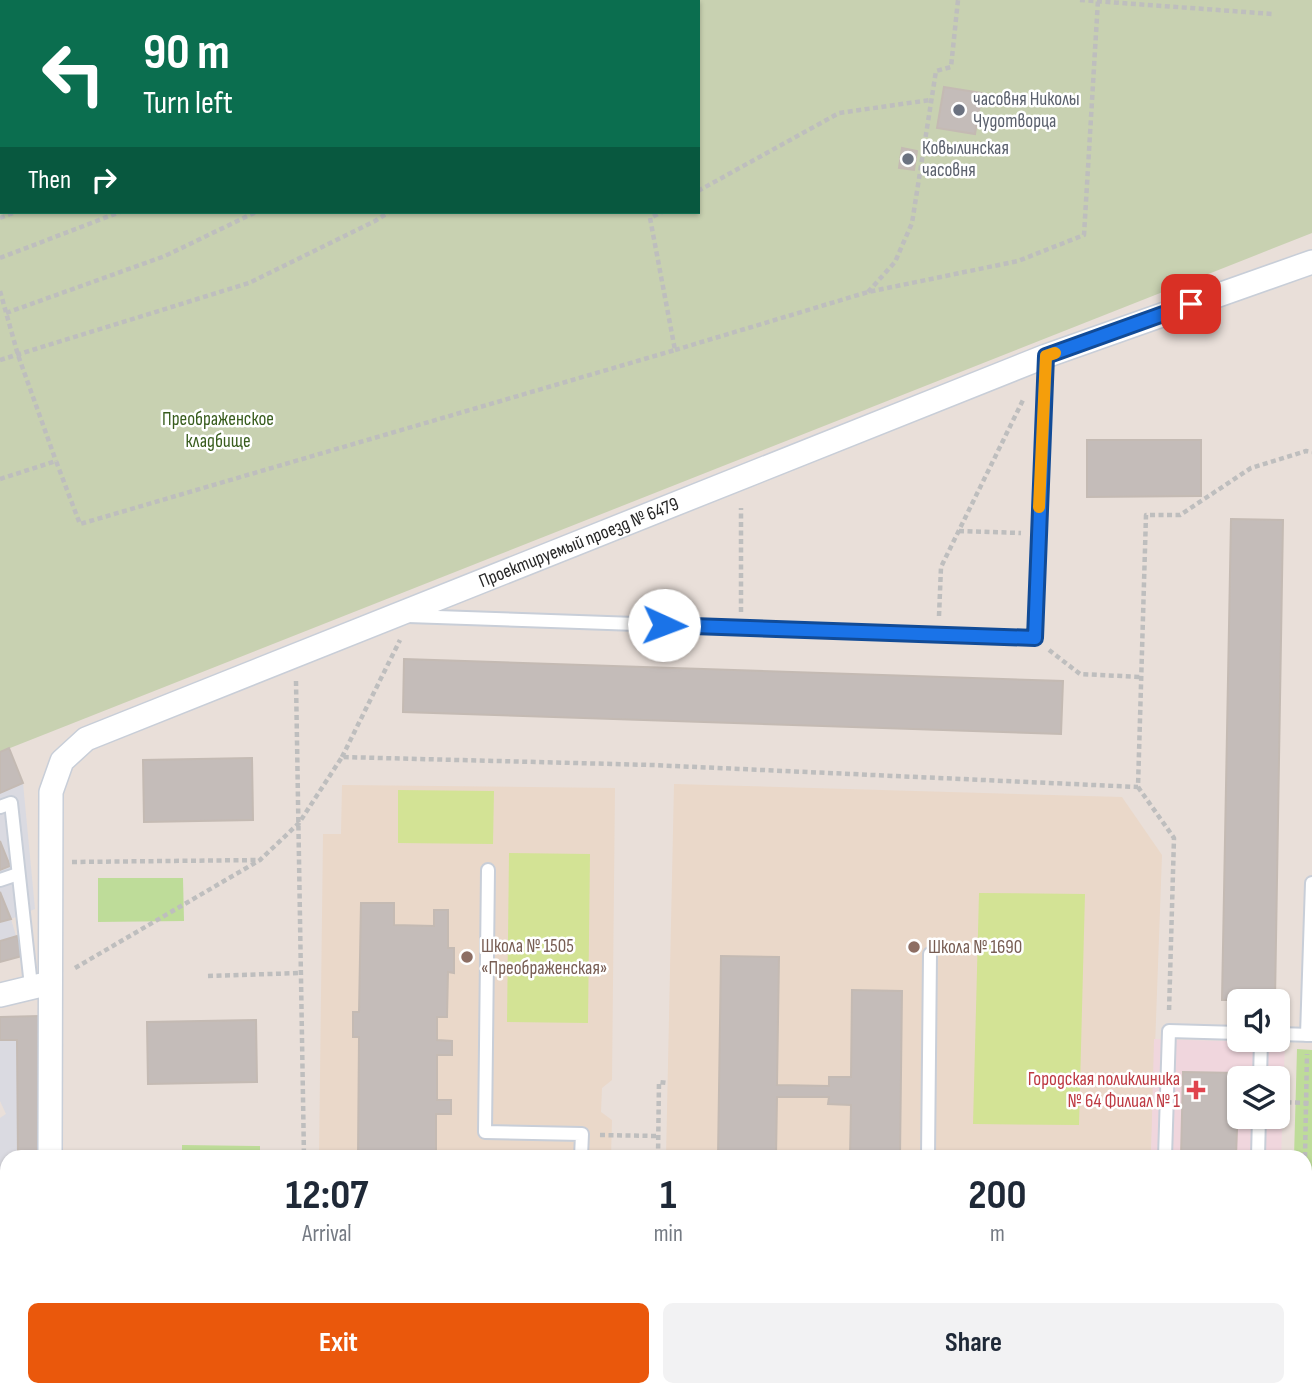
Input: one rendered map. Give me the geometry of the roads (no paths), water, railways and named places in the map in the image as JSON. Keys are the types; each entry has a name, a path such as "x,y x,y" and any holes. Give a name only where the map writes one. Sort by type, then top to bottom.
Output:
{"street":[{"name":"Проектируемый проезд № 6479","path":"50,1150 41,984 50,862 51,792 62,761 86,739 1046,356 1312,261"},
{"path":"0,995 41,984"}],"lane":[{"path":"398,616 1035,638 1046,356"},
{"path":"0,807 11,803 18,874 41,984"},
{"path":"488,870 485,1132 582,1134 581,1150"},
{"path":"0,880 18,874"},
{"path":"1290,1034 1310,1035 1312,883"},
{"path":"928,1150 930,954"},
{"path":"1165,1150 1169,1031 1227,1033"},
{"path":"1258,1150 1259,1129"}],"place":[{"name":"часовня Николы Чудотворца","path":"959,110"},
{"name":"Ковылинская часовня","path":"908,159"},
{"name":"Школа № 1690","path":"914,947"},
{"name":"Школа № 1505 «Преображенская»","path":"467,957"},
{"name":"Городская поликлиника № 64 Филиал № 1","path":"1196,1090"}],"park label":[{"name":"Преображенское кладбище","path":"218,430"}]}
